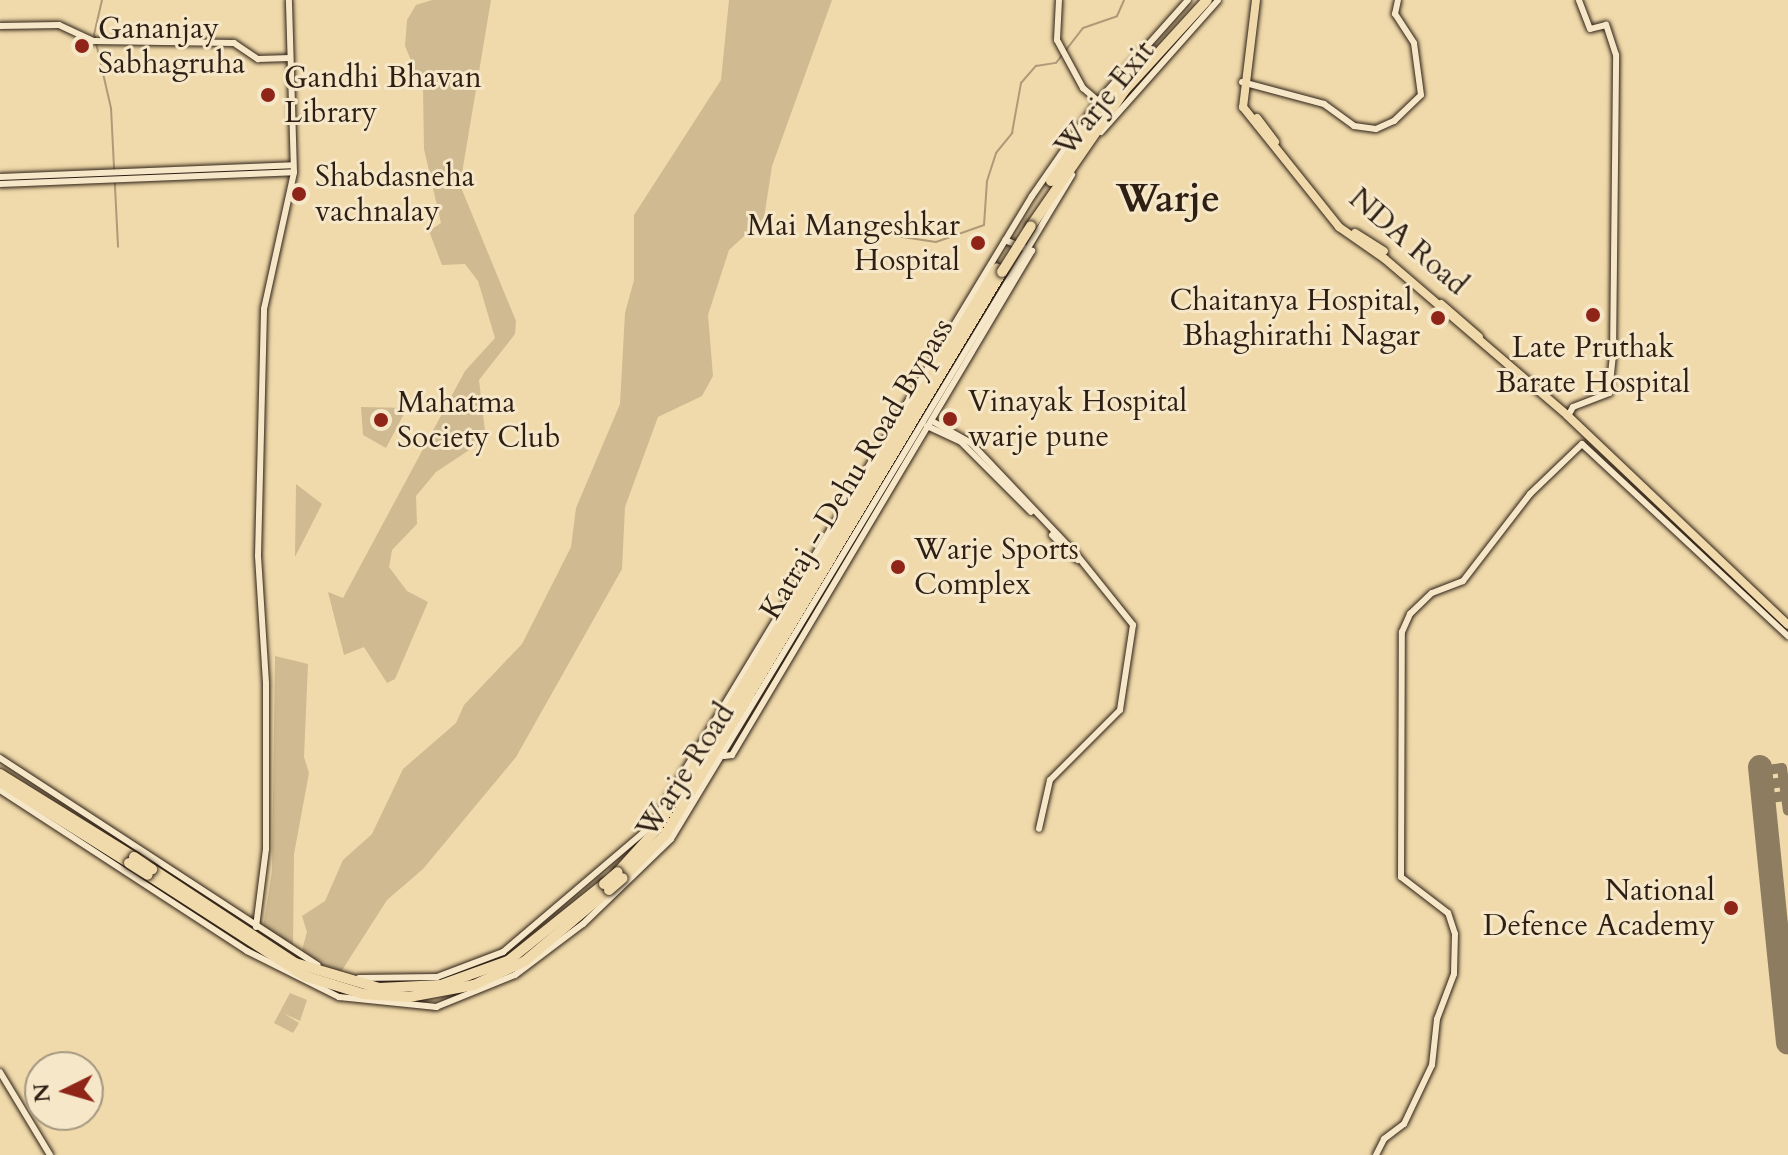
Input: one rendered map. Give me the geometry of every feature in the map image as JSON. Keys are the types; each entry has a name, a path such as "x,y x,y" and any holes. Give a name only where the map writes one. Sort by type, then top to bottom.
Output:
{"highway":[{"name":"Katraj - Dehu Road Bypass","path":"614,881 665,835 726,725 1000,270 1108,98 1194,4 1207,0"},
{"name":"Katraj - Dehu Road Bypass","path":"1027,226 1143,76 1194,4"},
{"path":"0,774 305,976 363,994 409,997 474,985 525,961 614,881"},
{"path":"0,782 135,862"},
{"path":"148,871 295,963 374,984 441,985 508,961 614,881"}],"main road":[{"name":"NDA Road","path":"1245,82 1244,71 1259,0"},
{"name":"NDA Road","path":"1259,0 1243,107 1339,227 1385,259 1568,416 1788,625"}],"street":[{"path":"256,927 266,849 266,683 258,556 264,309 291,167 289,0"},
{"path":"1059,0 1055,27 1061,47 1098,101"},
{"name":"Warje Exit","path":"1143,76 1218,0"},
{"path":"1245,82 1324,104 1354,126 1376,129 1394,121 1421,95 1414,43 1395,14 1398,0"},
{"path":"1568,416 1573,407 1609,393 1613,356 1616,55 1606,25 1590,29 1579,0"},
{"name":"Warje Exit","path":"1027,226 1098,101 1194,4"},
{"path":"0,26 59,25 96,41 241,44 258,59 290,58"},
{"path":"0,184 291,167"},
{"path":"0,177 105,180"},
{"path":"927,423 1028,249 1027,226"},
{"name":"Warje Road","path":"614,881 651,826 1006,238 1027,226"},
{"path":"1006,238 1028,249"},
{"path":"927,423 1014,267 1028,249"},
{"path":"996,255 1014,267"},
{"path":"927,423 963,439 1075,557 1133,625 1120,710 1050,780 1039,829"},
{"name":"Warje Road","path":"614,881 662,852 728,756 927,423"},
{"path":"1376,1155 1384,1139 1404,1124 1432,1065 1437,1019 1454,974 1455,934 1448,913 1401,877 1402,632 1410,614 1432,593 1463,581 1530,494 1582,444 1788,636"},
{"path":"0,758 148,871 256,927 302,958 374,984"},
{"path":"0,790 135,862"},
{"path":"0,1072 50,1155"}],"shaded area":[{"path":"432,0 491,0 460,185 516,321 515,334 479,380 486,439 436,472 416,496 417,524 392,550 389,567 407,591 428,602 395,679 387,683 364,647 344,655 328,592 343,598 465,371 495,338 478,281 465,264 442,265 429,231 441,223 424,149 423,89 405,46 407,20 416,5"},
{"path":"729,0 832,0 772,166 764,218 729,250 708,315 713,376 702,396 658,417 625,507 622,569 516,757 423,869 387,900 339,975 299,961 307,932 302,916 325,901 343,860 372,834 403,769 456,723 464,705 522,644 571,547 576,508 620,404 625,313 634,280 634,215 721,80"},
{"name":"Mahatma Society Club","path":"361,407 407,408 386,448 363,435"},
{"path":"296,484 322,504 295,557"},
{"path":"275,656 308,664 304,757 309,773 294,854 293,946 263,928 272,871"},
{"path":"290,993 307,1000 300,1021 283,1013 299,1023 293,1033 274,1023"}],"waterway":[{"path":"102,0 94,34 111,108 118,247"},
{"path":"842,228 936,242 984,225 987,181 996,153 1012,133 1021,83 1036,66 1056,63 1083,28 1117,16 1124,0"}],"taxiway":[{"path":"1760,771 1782,768 1788,811"},
{"path":"1762,785 1784,782"},
{"path":"1763,799 1785,796"}],"runway":[{"path":"1760,767 1788,1043"}],"place":[{"name":"Gananjay Sabhagruha","path":"82,46"},
{"name":"Gandhi Bhavan Library","path":"268,95"},
{"name":"Shabdasneha vachnalay","path":"299,194"},
{"name":"Mai Mangeshkar Hospital","path":"978,243"},
{"name":"Late Pruthak Barate Hospital","path":"1593,315"},
{"name":"Chaitanya Hospital, Bhaghirathi Nagar","path":"1438,318"},
{"name":"Vinayak Hospital warje pune","path":"950,419"},
{"name":"Mahatma Society Club","path":"381,420"},
{"name":"Warje Sports Complex","path":"898,567"},
{"name":"National Defence Academy","path":"1731,908"}],"district":[{"name":"Warje","path":"1168,200"}]}
